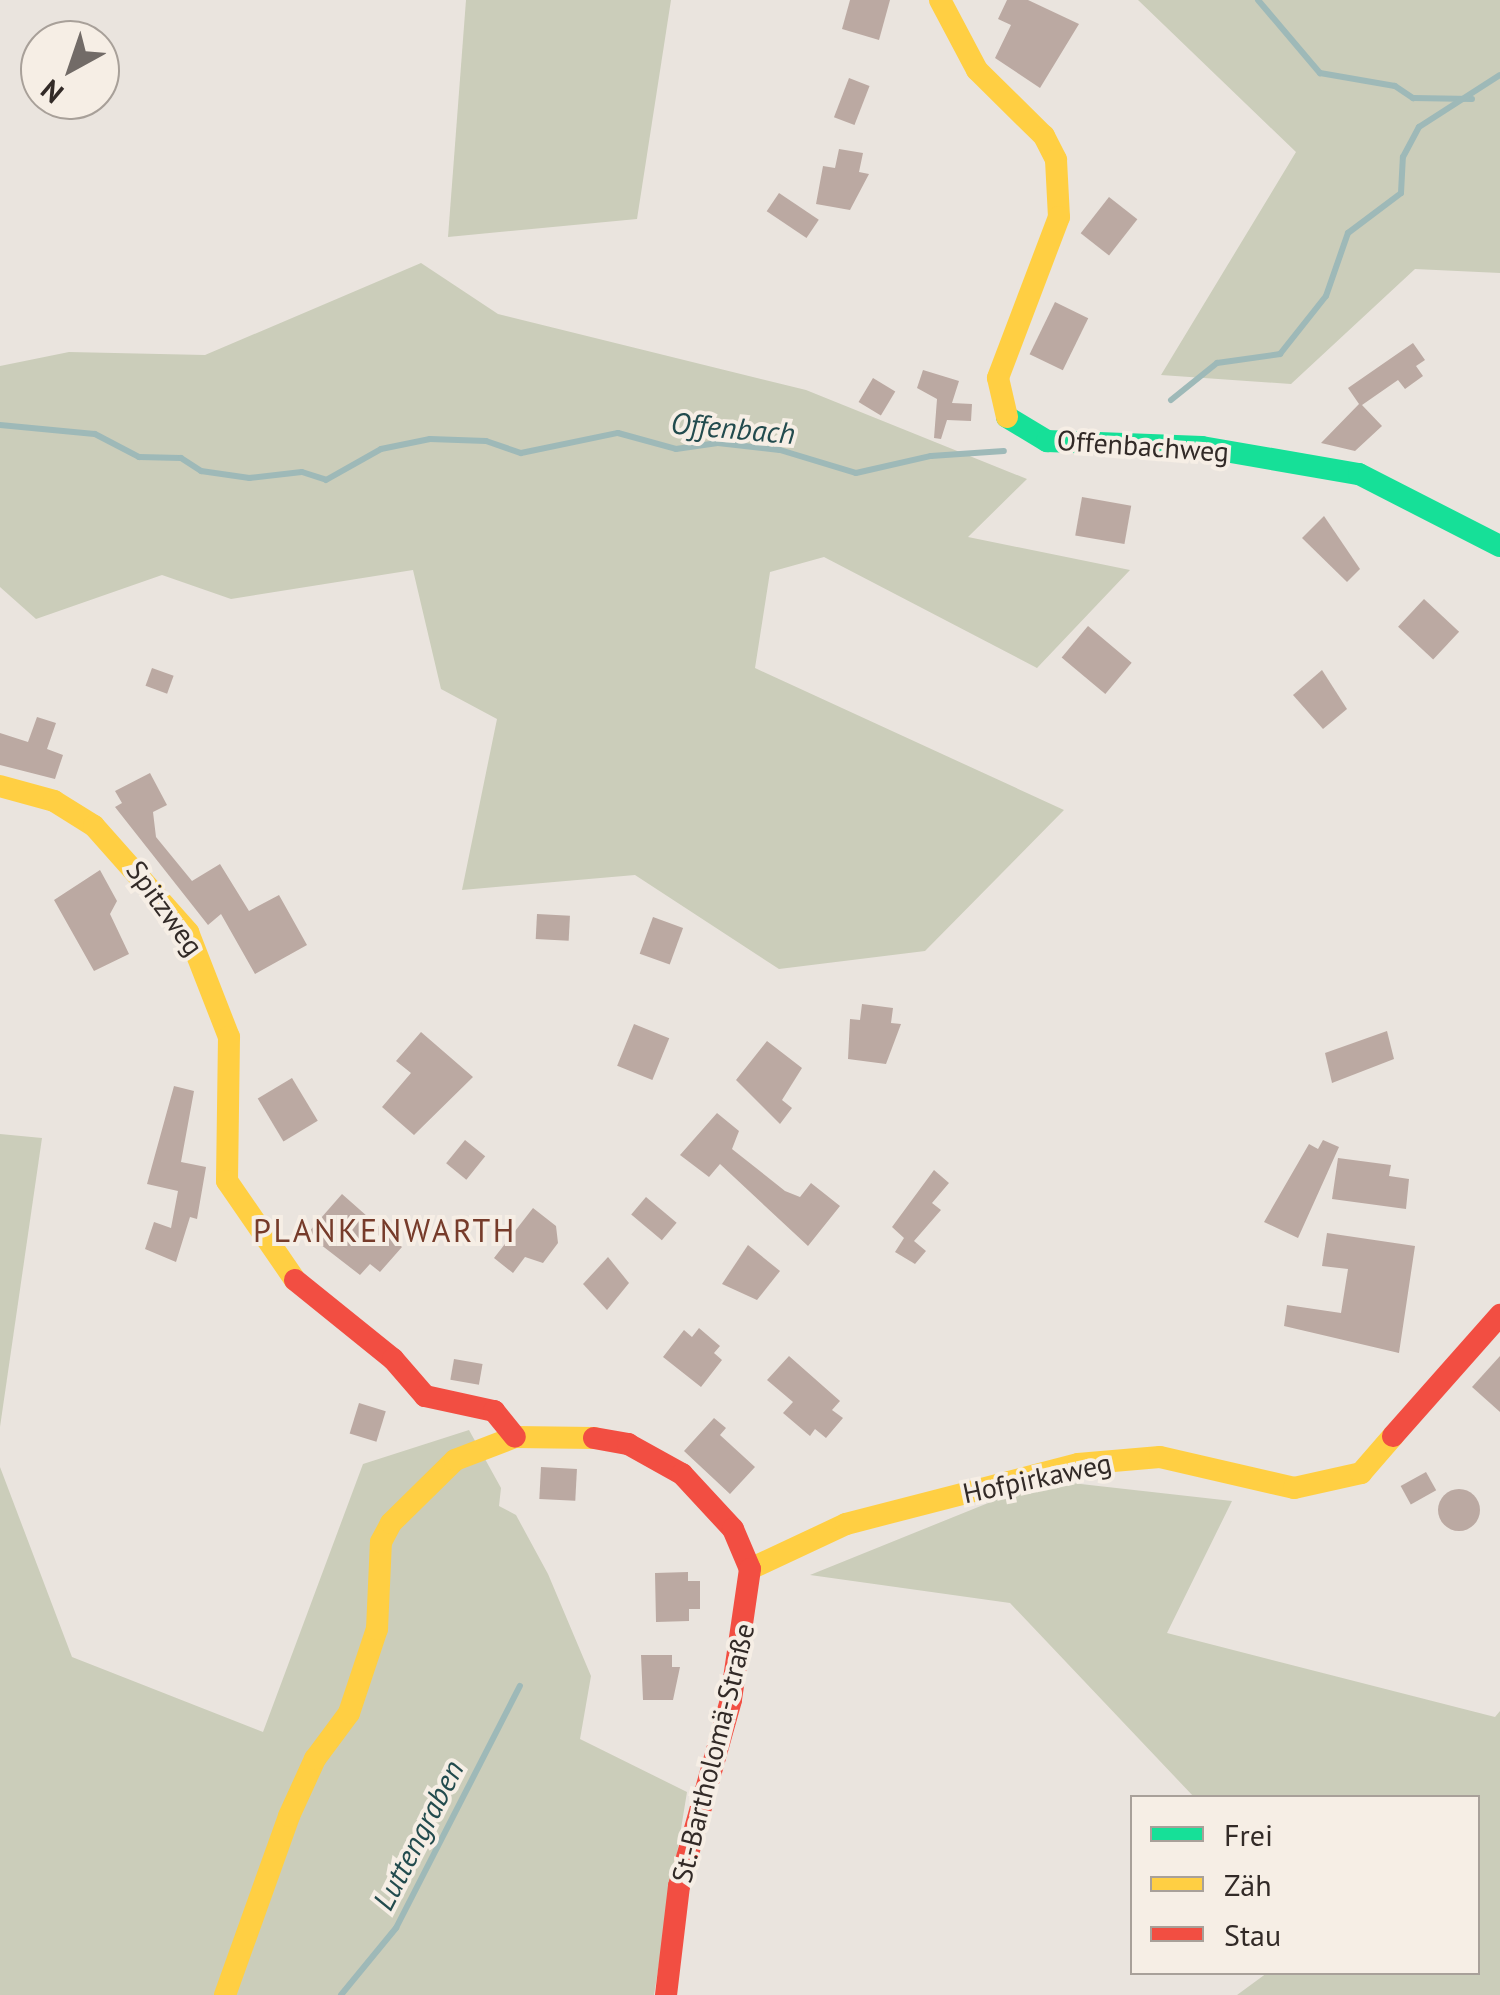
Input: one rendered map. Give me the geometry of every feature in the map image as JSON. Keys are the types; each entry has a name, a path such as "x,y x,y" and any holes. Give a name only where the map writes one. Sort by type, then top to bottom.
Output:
{"street":[{"name":"Offenbachweg","path":"940,0 978,70 1044,136 1056,160 1059,217 998,378 1000,406 1014,427 1047,441 1202,446 1315,462 1359,474 1500,546"},
{"name":"Spitzweg","path":"0,786 54,801 94,826 141,870 188,932 229,1037 234,1098 224,1163 248,1223 307,1294 392,1359 425,1396 494,1411 514,1437"},
{"name":"Hofpirkaweg","path":"750,1569 846,1524 1078,1464 1160,1458 1294,1488 1361,1473 1500,1316"},
{"path":"225,1995 289,1816 314,1759 350,1713 378,1629 381,1542 391,1523 442,1468 514,1437 605,1438 664,1461 721,1512 750,1569"},
{"name":"St.-Bartholomä-Straße","path":"666,1995 679,1886 730,1700 750,1569"}],"green space":[{"path":"466,0 671,0 637,219 448,237"},
{"path":"1138,0 1500,0 1500,273 1415,269 1291,384 1161,375 1296,152"},
{"path":"421,263 498,314 806,390 1027,479 968,537 1130,570 1037,668 824,557 770,572 755,668 1064,810 925,951 779,969 635,875 462,890 497,719 441,689 413,570 231,599 162,575 36,619 0,587 0,366 69,352 205,355"},
{"path":"0,1134 42,1138 0,1427"},
{"path":"469,1430 501,1488 499,1506 516,1515 548,1574 591,1676 580,1739 687,1792 654,1995 0,1995 0,1467 72,1657 263,1732 363,1464"},
{"path":"1045,1480 1232,1501 1167,1633 1495,1717 1500,1711 1500,1995 1237,1995 1264,1975 1480,1975 1480,1795 1192,1795 1010,1603 810,1575"}],"building":[{"path":"850,0 890,0 879,40 842,29"},
{"path":"1007,0 1028,0 1079,24 1040,88 995,58 1011,25 998,19"},
{"path":"849,78 870,86 854,125 834,117"},
{"path":"839,149 863,153 859,172 869,174 850,210 816,204 823,166 835,168"},
{"path":"779,193 819,220 806,238 767,211"},
{"path":"1109,197 1137,219 1109,255 1081,233"},
{"path":"1055,302 1088,318 1063,370 1030,354"},
{"path":"1413,343 1425,360 1416,366 1423,376 1405,389 1398,380 1362,405 1382,426 1355,451 1321,443 1359,404 1348,388"},
{"path":"923,370 959,381 952,403 972,404 971,421 947,420 941,439 934,438 937,399 917,388"},
{"path":"873,378 895,391 881,415 859,402"},
{"path":"1082,497 1131,506 1124,544 1075,535"},
{"path":"1324,516 1360,569 1347,582 1302,538"},
{"path":"1424,599 1459,632 1433,660 1398,627"},
{"path":"1088,626 1132,663 1105,694 1062,657"},
{"path":"152,668 174,676 167,694 146,686"},
{"path":"1322,670 1347,709 1323,729 1293,695"},
{"path":"37,717 56,723 47,749 63,755 55,779 0,765 0,733 28,742"},
{"path":"150,773 167,805 153,812 156,837 192,881 220,864 249,911 279,895 307,945 255,974 221,914 208,925 115,807 122,803 115,791"},
{"path":"100,870 117,901 110,914 129,954 94,971 54,900"},
{"path":"537,914 570,916 569,941 536,939"},
{"path":"653,917 683,928 670,965 640,954"},
{"path":"862,1004 893,1008 891,1023 901,1024 886,1064 848,1059 850,1019 860,1020"},
{"path":"634,1024 669,1038 652,1080 617,1066"},
{"path":"1387,1031 1394,1059 1332,1083 1325,1053"},
{"path":"421,1032 473,1077 414,1135 382,1107 411,1073 396,1061"},
{"path":"767,1041 802,1068 782,1100 792,1108 780,1124 736,1080"},
{"path":"292,1078 318,1121 283,1141 258,1099"},
{"path":"174,1086 194,1091 181,1162 206,1167 197,1219 190,1217 176,1262 145,1249 154,1222 171,1228 178,1191 147,1184"},
{"path":"717,1113 739,1131 732,1149 785,1191 800,1197 811,1183 840,1206 808,1246 720,1164 709,1177 680,1155"},
{"path":"465,1140 485,1156 466,1180 446,1163"},
{"path":"1323,1140 1339,1147 1298,1238 1264,1222 1309,1144 1318,1149"},
{"path":"1338,1158 1391,1165 1389,1176 1409,1179 1406,1209 1332,1199"},
{"path":"934,1170 949,1183 932,1203 941,1210 914,1241 926,1251 915,1264 895,1252 904,1238 892,1227"},
{"path":"342,1194 402,1247 380,1272 370,1264 360,1275 307,1234"},
{"path":"646,1197 677,1223 662,1240 631,1215"},
{"path":"533,1208 556,1226 558,1243 543,1263 525,1257 513,1273 494,1258"},
{"path":"1327,1233 1415,1246 1399,1353 1284,1326 1287,1305 1341,1313 1348,1269 1322,1266"},
{"path":"748,1245 780,1271 757,1300 722,1284"},
{"path":"608,1257 629,1283 607,1310 583,1284"},
{"path":"699,1328 720,1346 714,1353 722,1360 701,1387 663,1357 684,1330 692,1337"},
{"path":"789,1356 840,1401 832,1410 843,1418 826,1438 815,1429 810,1436 783,1413 793,1402 767,1380"},
{"path":"1500,1356 1500,1412 1472,1387"},
{"path":"454,1359 483,1364 479,1385 450,1380"},
{"path":"359,1403 386,1411 376,1442 350,1434"},
{"path":"714,1418 726,1428 720,1435 755,1467 730,1494 684,1451"},
{"path":"541,1467 577,1469 575,1501 539,1499"},
{"path":"1426,1472 1436,1490 1411,1504 1401,1486"},
{"path":"1459,1489 1474,1495 1480,1510 1474,1525 1459,1531 1444,1525 1438,1510 1444,1495"},
{"path":"688,1572 688,1581 700,1581 700,1609 689,1609 689,1621 656,1622 655,1573"},
{"path":"641,1655 672,1655 672,1667 680,1667 673,1700 643,1700"}],"waterway":[{"path":"1258,0 1320,73 1395,86 1413,98 1472,99"},
{"name":"Offenbach","path":"1171,400 1217,363 1280,354 1326,296 1348,233 1401,193 1403,157 1419,127 1500,75"},
{"name":"Offenbach","path":"0,425 95,434 139,457 181,458 201,471 249,478 302,472 326,480 381,449 430,439 486,441 521,453 618,433 676,449 718,443 780,450 856,473 931,456 1004,451"},
{"name":"Luttengraben","path":"341,1995 396,1928 520,1686"}],"traffic: fast":[{"path":"1007,417 1047,441 1202,447 1359,474 1500,546"}],"traffic: slow":[{"path":"940,0 977,70 1044,136 1056,160 1059,217 998,378 1007,417"},
{"path":"0,786 54,801 94,826 188,932 229,1037 227,1181 295,1280"},
{"path":"750,1569 846,1524 1078,1464 1160,1457 1294,1488 1361,1473 1393,1436"},
{"path":"225,1995 289,1816 315,1759 349,1713 377,1629 381,1542 391,1523 455,1460 515,1437 594,1438"}],"traffic: jam":[{"path":"295,1280 393,1359 425,1396 494,1411 515,1437"},
{"path":"1393,1436 1500,1315"},
{"path":"594,1438 628,1444 682,1474 733,1529 750,1569 731,1700 679,1886 666,1995"}],"district":[{"name":"PLANKENWARTH","path":"385,1230"}]}
